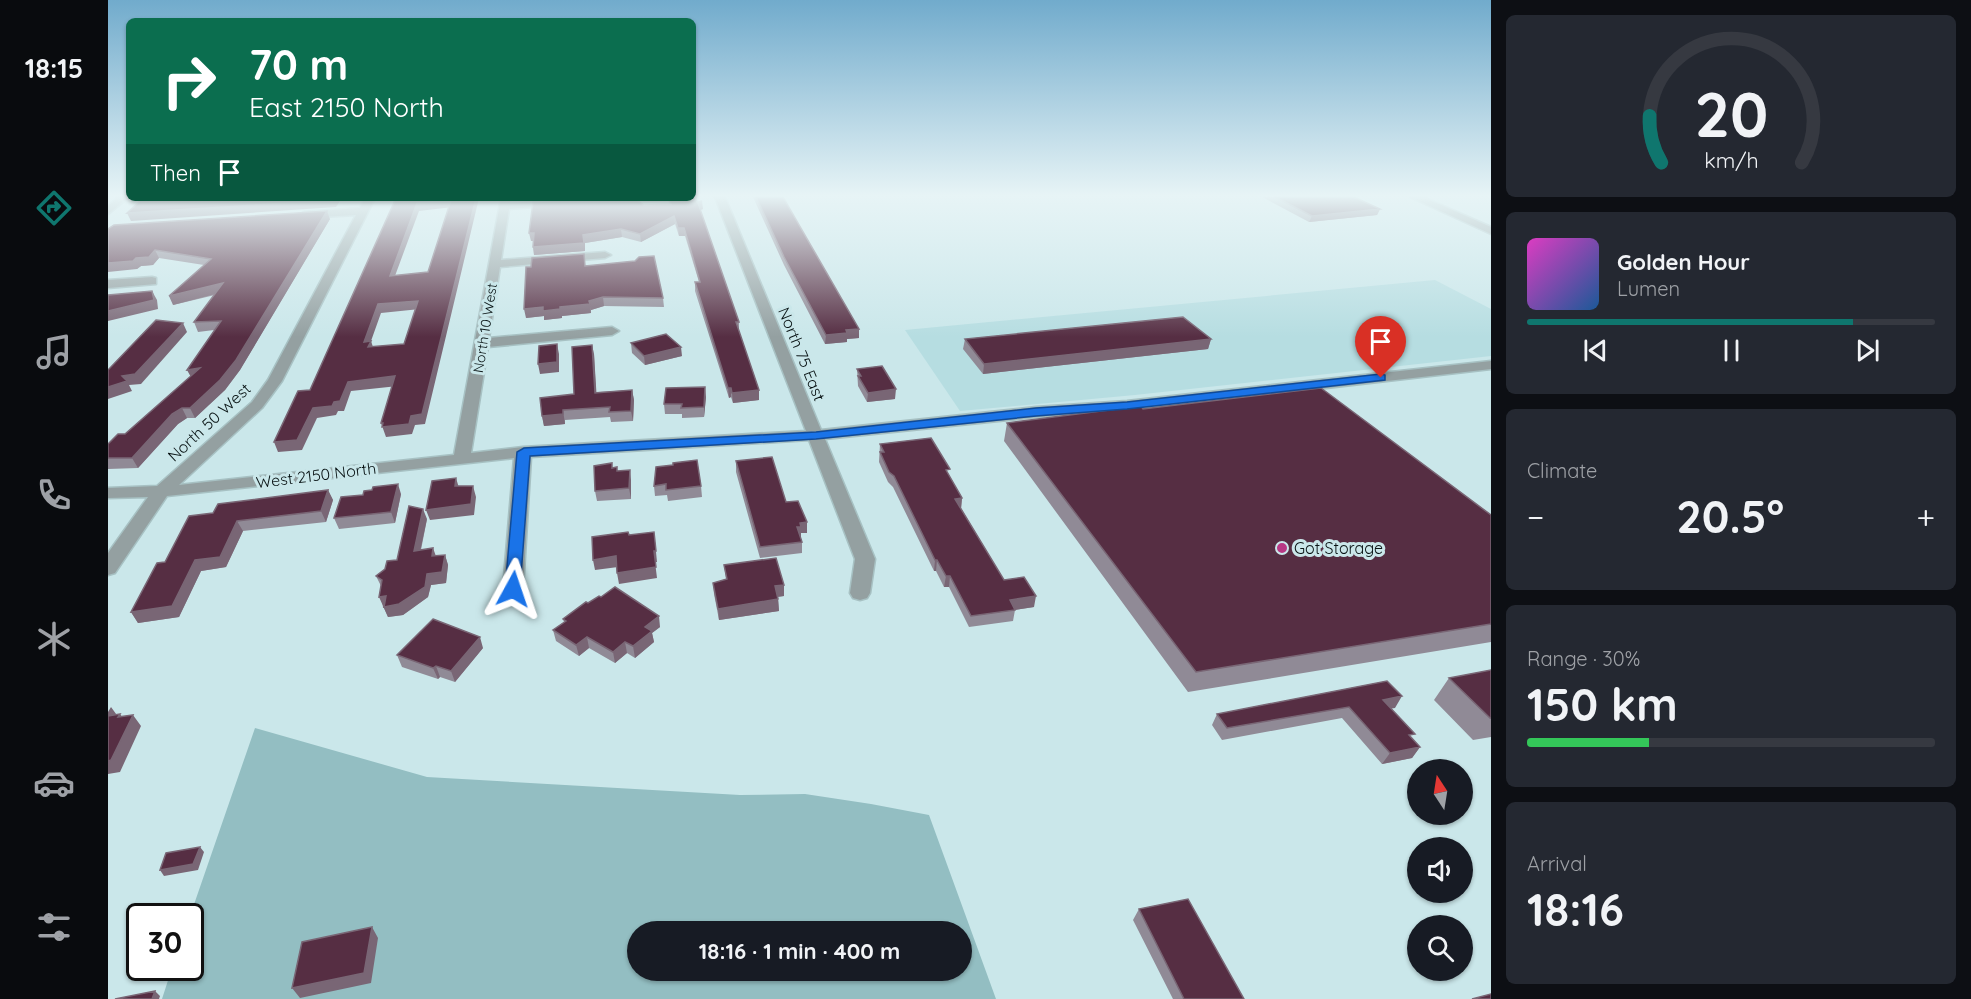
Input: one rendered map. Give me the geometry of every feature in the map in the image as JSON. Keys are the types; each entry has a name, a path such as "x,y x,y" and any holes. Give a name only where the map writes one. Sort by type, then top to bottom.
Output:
{"street":[{"name":"North 50 West","path":"108,568 130,533 161,492 257,405 275,381 346,244"},
{"name":"North 10 West","path":"462,458 498,244"},
{"name":"North 75 East","path":"739,244 865,559 860,593"},
{"path":"495,264 605,255"},
{"path":"108,284 152,281"},
{"path":"483,343 612,331"},
{"name":"West 2150 North","path":"108,494 161,492 524,452 816,435 1036,412 1127,406 1491,365"},
{"path":"513,589 524,452"}],"shaded area":[{"path":"1435,280 1491,309 1491,356 1135,395 960,411 905,330"},
{"path":"255,728 427,777 740,795 805,794 929,815 968,921 627,921 627,981 972,981 972,933 996,999 162,999 168,981 204,981 204,903 194,903"}],"building":[{"path":"108,244 307,244 236,360 220,380 190,408 182,408 172,414 132,458 108,458 108,444 118,434 125,434 200,368 187,370 221,321 194,322 223,283 169,296 211,259 155,250 149,257 108,263"},
{"path":"376,244 402,244 390,276 428,272 437,244 465,244 422,414 411,416 409,424 382,427 383,423 381,423 395,376 348,382 340,401 334,402 332,406 313,408 297,440 274,442 298,391 310,390","holes":["418,301 404,344 368,347 371,341 364,342 378,304"]},
{"path":"533,244 576,244 533,247"},
{"path":"689,244 712,244 759,390 732,393 731,388 728,388 695,282 700,282"},
{"path":"778,244 810,244 859,329 826,335"},
{"path":"584,254 585,266 635,261 639,257 654,256 663,298 603,297 589,301 590,304 560,307 560,309 543,311 543,307 524,309 526,267 531,267 532,258"},
{"path":"152,291 154,300 108,311 108,295"},
{"path":"1183,317 1211,339 984,364 965,339"},
{"path":"156,320 183,323 135,374 122,376 127,381 108,387 108,370"},
{"path":"666,334 681,347 644,356 631,343"},
{"path":"557,344 557,362 538,364 539,346"},
{"path":"592,345 595,393 632,390 631,411 609,412 610,407 563,410 563,414 542,416 540,398 574,394 572,347"},
{"path":"882,366 896,389 868,393 858,376 861,376 857,369"},
{"path":"705,387 704,407 681,408 682,404 664,404 666,388"},
{"path":"1321,388 1491,515 1491,624 1196,672 1007,423 1141,406 1143,409"},
{"path":"931,438 950,469 946,470 962,498 955,499 1004,580 1024,577 1036,596 1010,600 1015,610 971,616 950,576 946,576 935,560 880,452 884,452 880,444"},
{"path":"772,457 786,502 798,501 807,522 800,523 801,527 797,527 802,542 760,547 736,461"},
{"path":"697,460 701,486 666,490 666,484 654,486 656,467"},
{"path":"612,463 612,468 617,467 617,471 630,470 629,488 595,491 594,466"},
{"path":"456,478 455,486 473,486 471,504 426,510 432,481"},
{"path":"398,484 391,512 334,518 341,497 363,495 364,491 372,490 373,487"},
{"path":"328,490 321,511 237,521 220,557 195,560 172,606 131,612 157,563 165,562 189,516 213,513 218,504"},
{"path":"409,506 423,509 414,551 433,548 432,556 445,555 442,572 427,574 425,587 399,604 384,607 386,596 379,597 382,580 376,576 385,569 387,561 397,560"},
{"path":"628,532 629,535 654,532 656,567 617,573 616,556 593,560 592,537"},
{"path":"776,558 784,585 775,586 778,599 718,609 713,583 727,579 724,565"},
{"path":"615,587 659,616 645,627 652,631 633,646 625,642 613,652 587,637 576,645 553,630 566,621 563,619 586,602 601,597"},
{"path":"433,619 480,637 451,671 436,666 433,668 397,655"},
{"path":"1491,670 1491,718 1490,718 1449,678"},
{"path":"1387,681 1402,696 1383,700 1415,734 1409,735 1420,747 1390,753 1349,707 1227,728 1217,714"},
{"path":"120,714 118,717 133,715 111,760 108,761 108,716"},
{"path":"200,847 193,864 160,870 166,853"},
{"path":"1188,899 1244,999 1184,999 1139,909"},
{"path":"372,927 364,973 292,988 302,942"},
{"path":"155,991 152,999 115,999"},
{"path":"1491,994 1491,999 1472,999"}],"place":[{"name":"Got Storage","path":"1282,548"}],"route":[{"path":"513,589 524,452 816,435 1036,412 1127,406 1381,378"}]}
